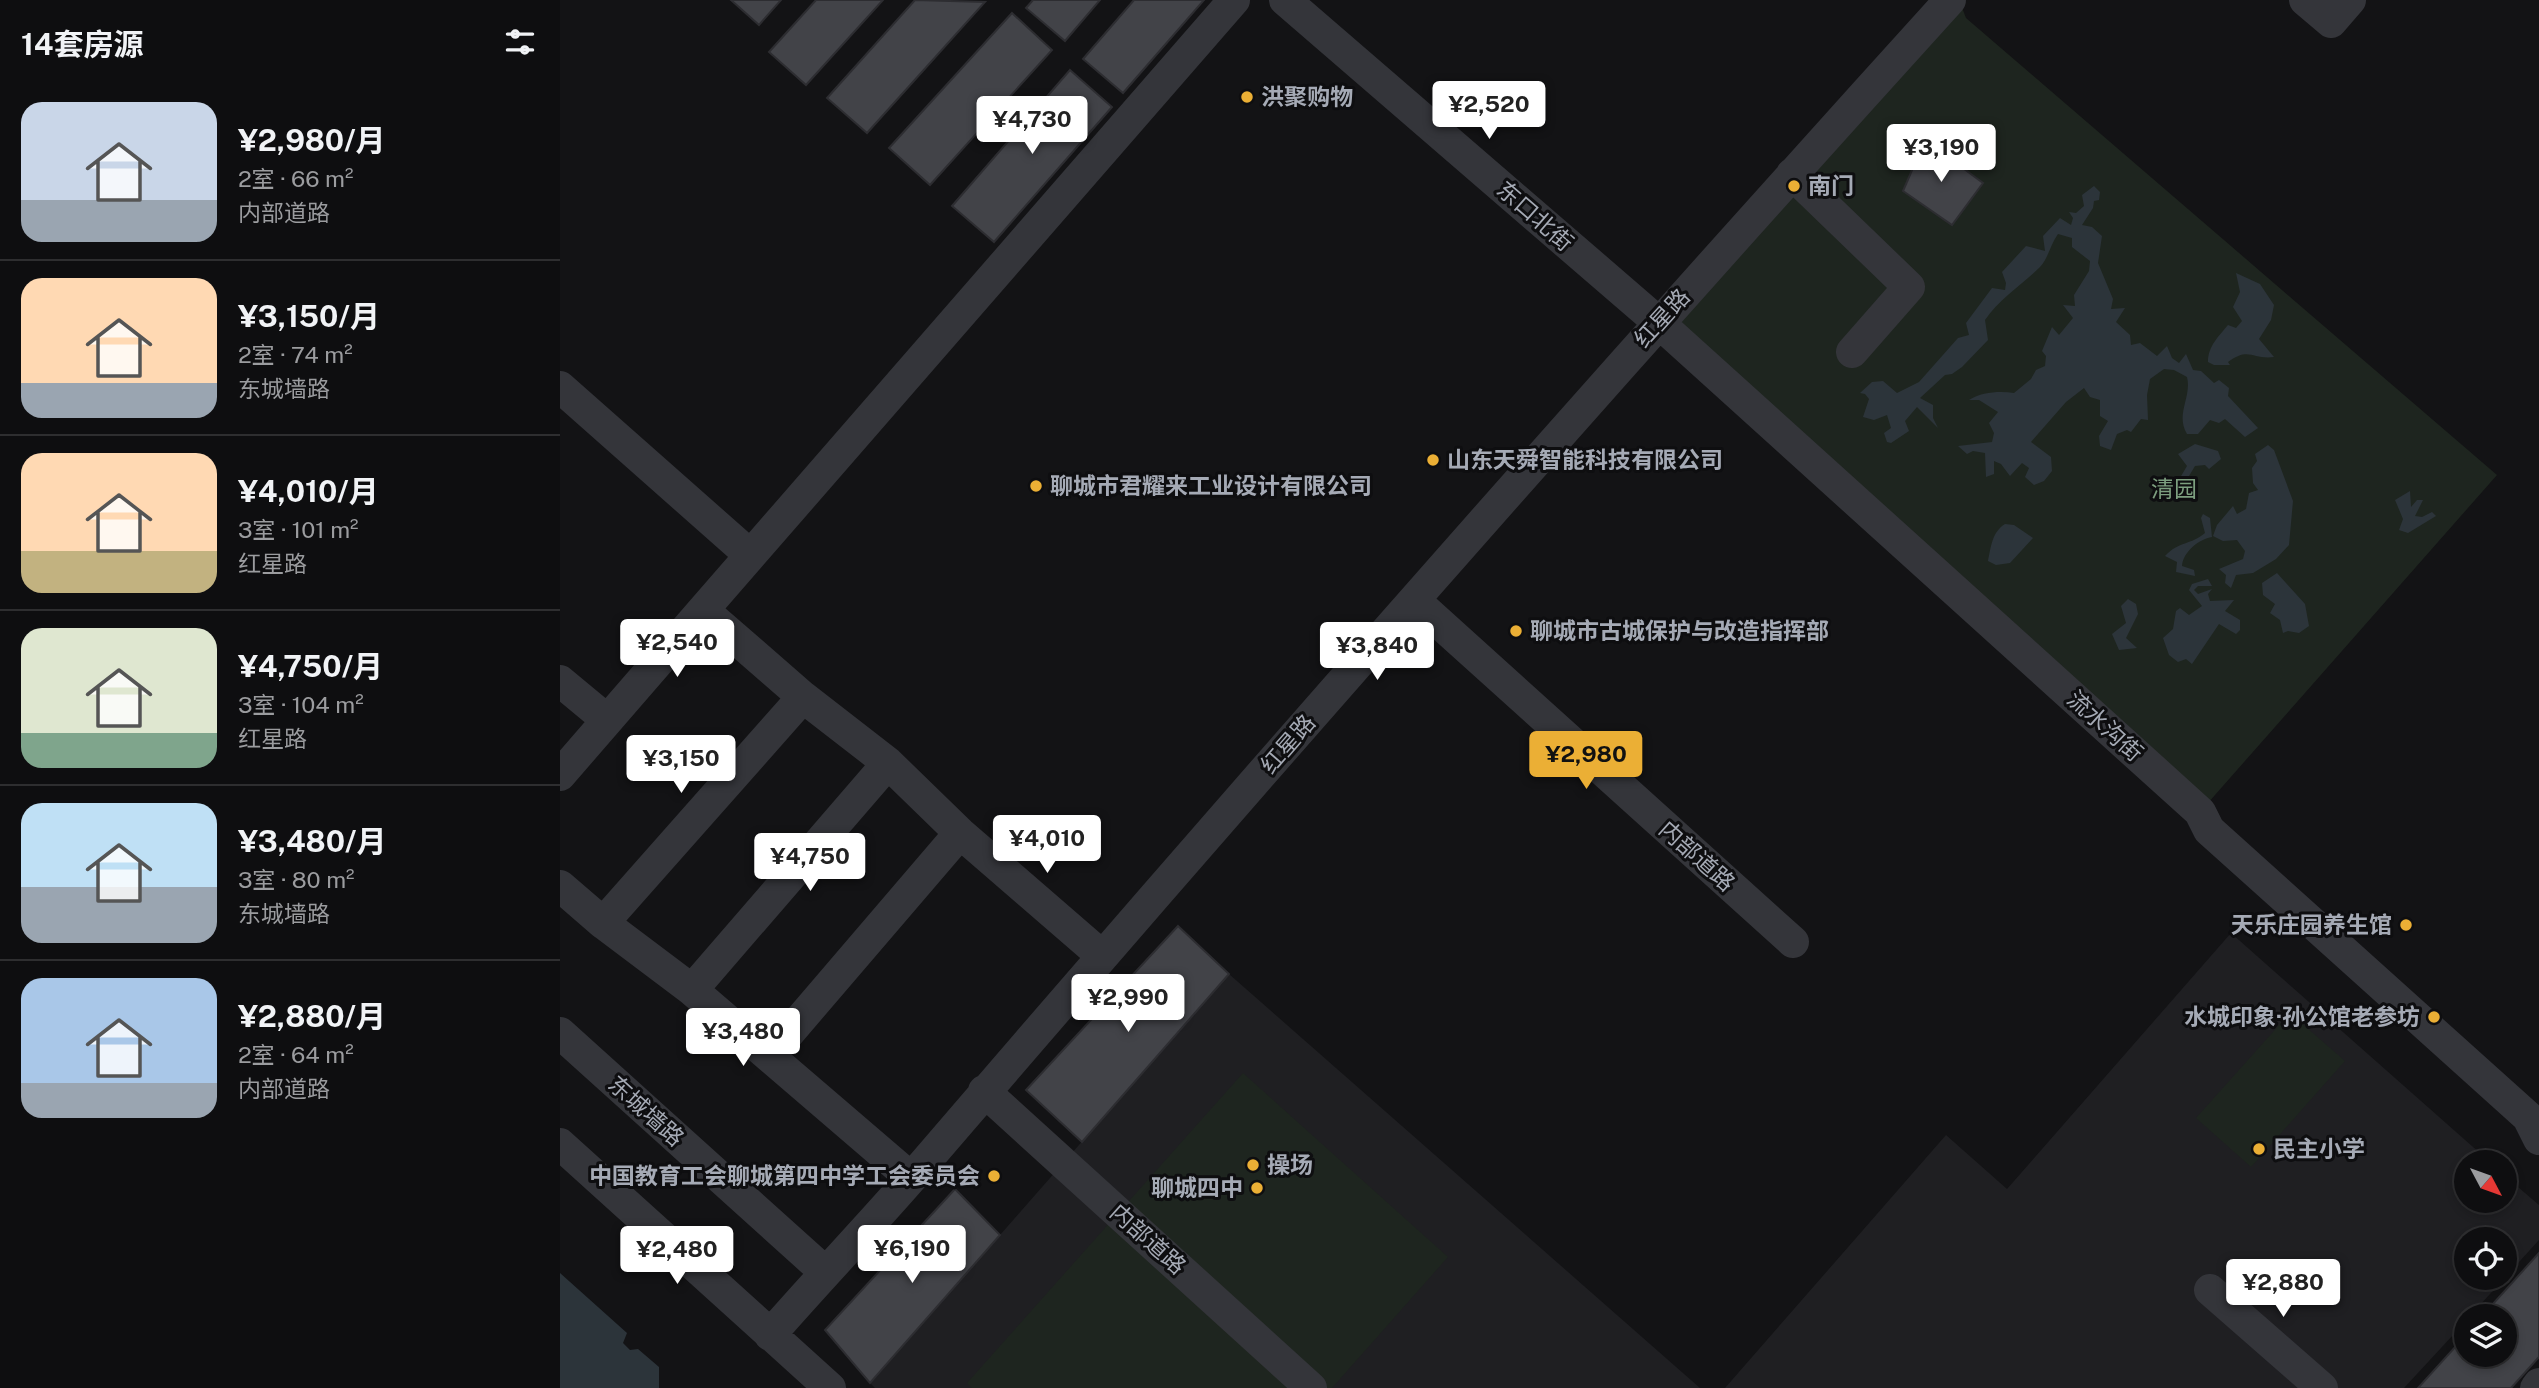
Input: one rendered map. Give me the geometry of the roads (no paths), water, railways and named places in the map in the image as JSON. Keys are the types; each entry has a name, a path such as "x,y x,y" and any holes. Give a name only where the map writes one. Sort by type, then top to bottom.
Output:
{"street":[{"path":"560,775 1234,0"},
{"name":"东口北街","path":"1285,0 1658,322"},
{"name":"红星路","path":"770,1335 911,1178 1101,955 1658,322 1950,0"},
{"path":"2305,0 2331,22 2350,0"},
{"path":"1792,174 1909,287 1852,352"},
{"name":"流水沟街","path":"1658,322 2200,813 2209,830 2528,1116 2539,1138"},
{"path":"560,387 750,555"},
{"name":"内部道路","path":"1414,600 1793,942"},
{"path":"703,610 803,697 888,763 960,834 1101,955"},
{"path":"560,681 607,720"},
{"path":"603,923 803,697"},
{"path":"692,990 888,763"},
{"path":"769,1056 960,834"},
{"path":"560,886 603,923 692,990 911,1178"},
{"name":"东城墙路","path":"560,1034 825,1272"},
{"name":"内部道路","path":"984,1091 1311,1388"},
{"path":"560,1144 830,1388"},
{"path":"2210,1290 2322,1388"}],"place":[{"name":"洪聚购物","path":"1247,97"},
{"name":"南门","path":"1794,186"},
{"name":"山东天舜智能科技有限公司","path":"1433,460"},
{"name":"聊城市君耀来工业设计有限公司","path":"1036,486"},
{"name":"聊城市古城保护与改造指挥部","path":"1516,631"},
{"name":"天乐庄园养生馆","path":"2406,925"},
{"name":"水城印象·孙公馆老参坊","path":"2434,1017"},
{"name":"民主小学","path":"2259,1149"},
{"name":"操场","path":"1253,1165"},
{"name":"中国教育工会聊城第四中学工会委员会","path":"994,1176"},
{"name":"聊城四中","path":"1257,1188"}],"park label":[{"name":"清园","path":"2174,489"}]}
